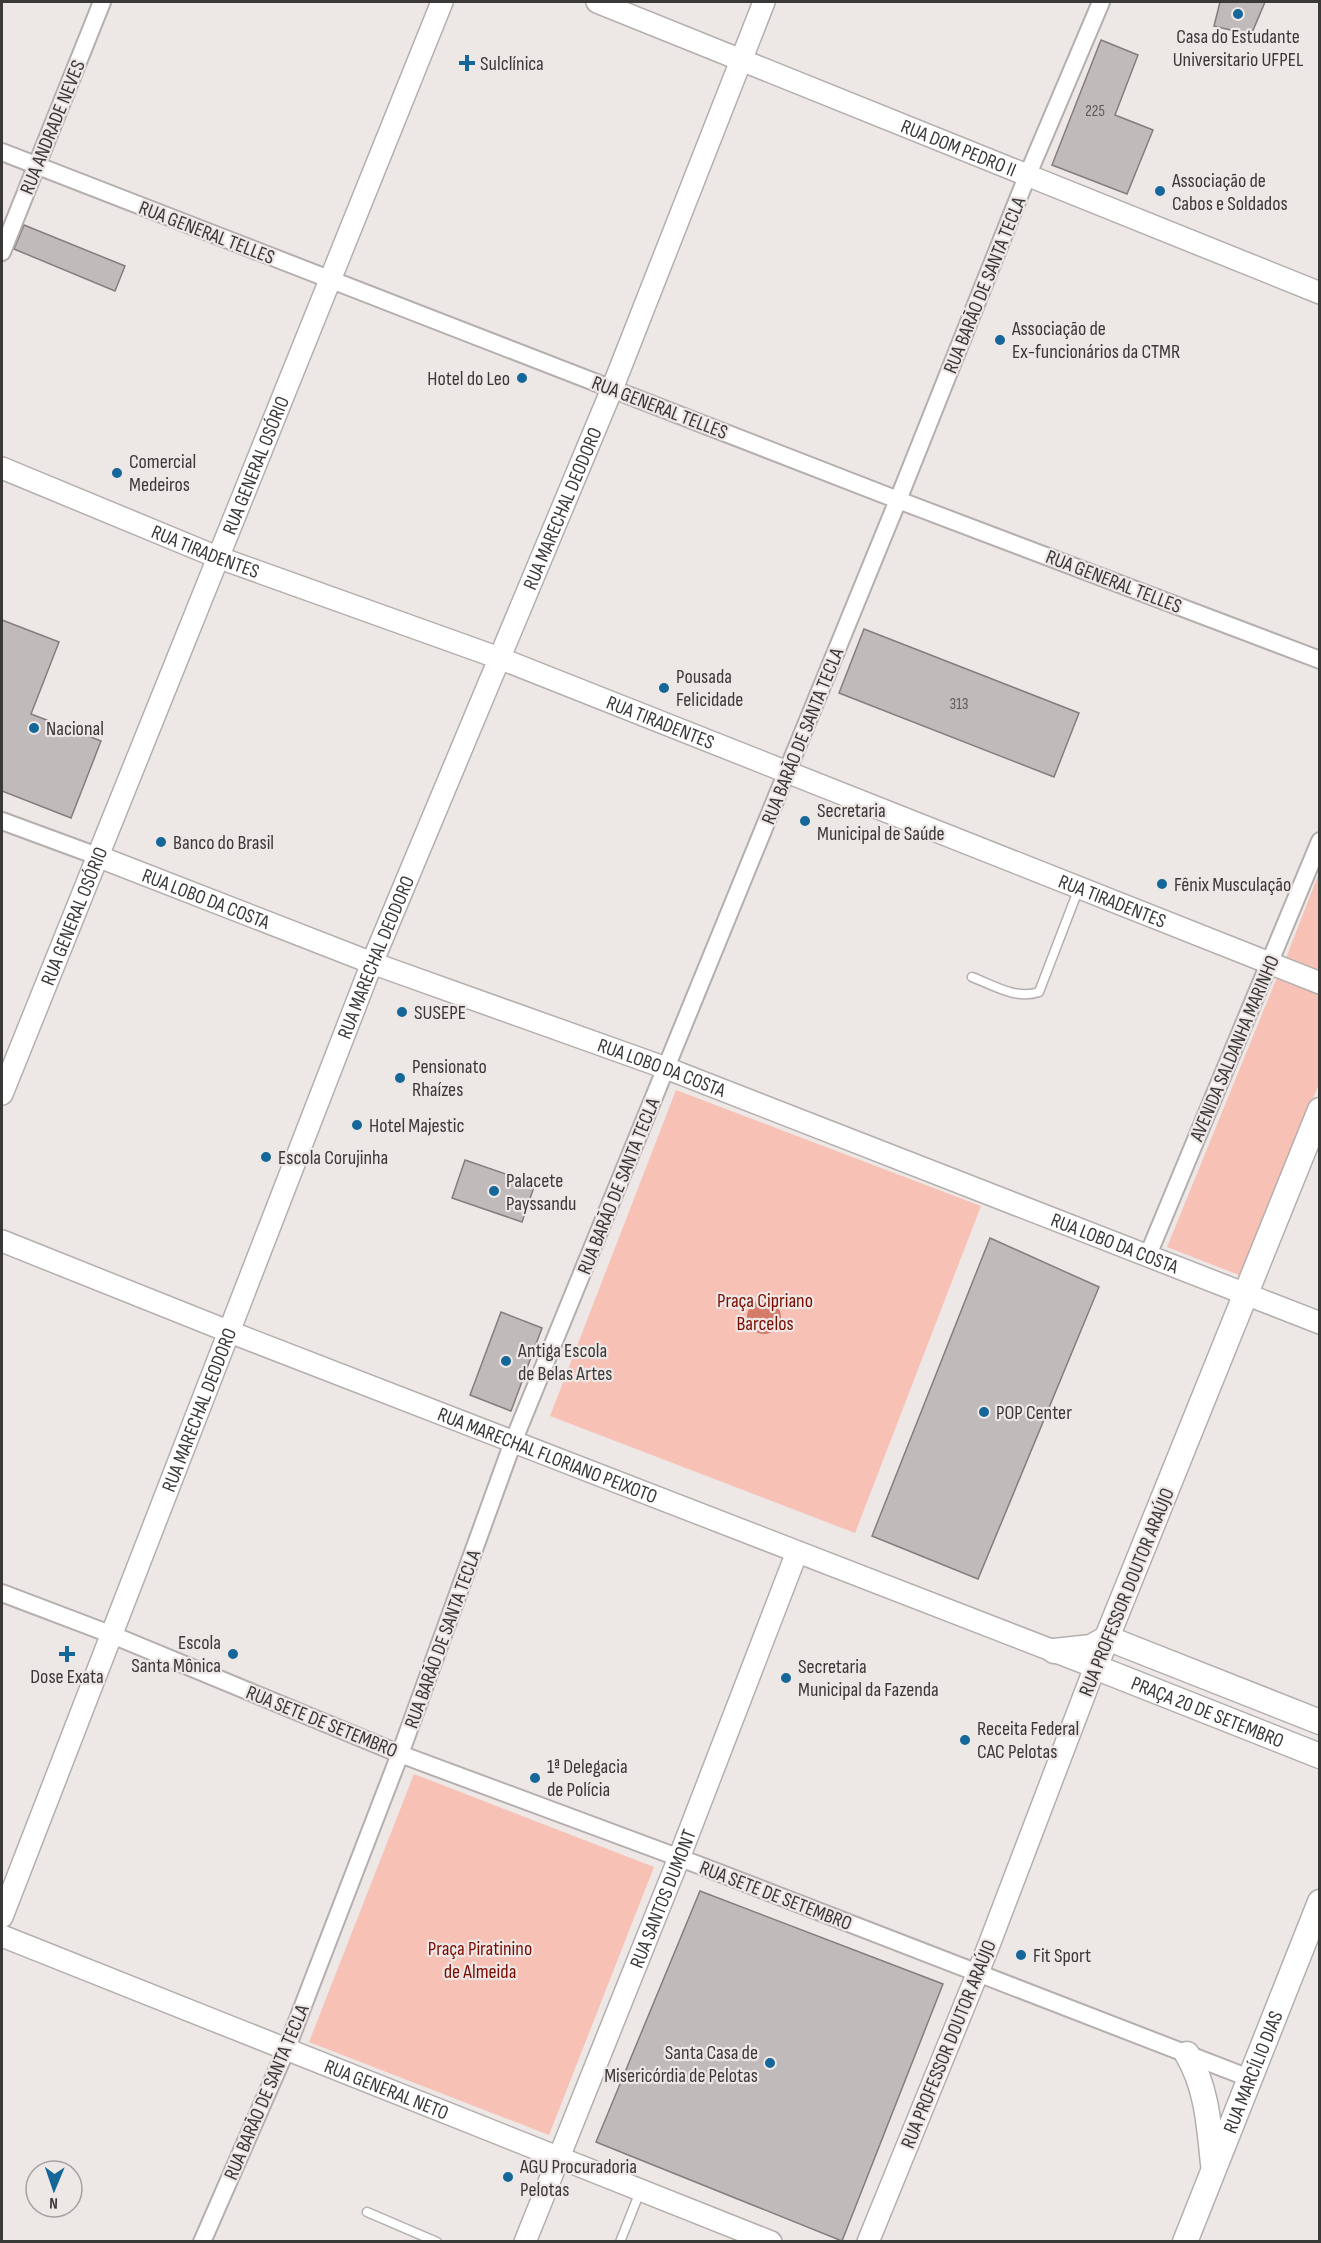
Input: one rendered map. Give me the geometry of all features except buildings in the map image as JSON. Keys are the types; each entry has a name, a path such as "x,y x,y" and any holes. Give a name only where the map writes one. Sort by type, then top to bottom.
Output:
{"main road":[{"name":"RUA PROFESSOR DOUTOR ARAÚJO","path":"1095,1666 1320,1110"},
{"path":"1054,1651 1091,1647 1107,1638"},
{"name":"PRAÇA 20 DE SETEMBRO","path":"1107,1638 1320,1722"},
{"name":"PRAÇA 20 DE SETEMBRO","path":"1095,1666 1320,1756"},
{"name":"RUA MARCÍLIO DIAS","path":"1185,2241 1320,1902"},
{"path":"1187,2054 1197,2071 1203,2088 1214,2169"}],"street":[{"name":"RUA ANDRADE NEVES","path":"2,252 102,2"},
{"name":"RUA GENERAL OSÓRIO","path":"2,1094 442,2"},
{"name":"RUA DOM PEDRO II","path":"597,2 1320,293"},
{"name":"RUA MARECHAL DEODORO","path":"2,1917 372,963 612,389 764,2"},
{"name":"RUA BARÃO DE SANTA TECLA","path":"202,2241 286,2050 400,1754 513,1442 898,500 1028,174 1101,2"},
{"name":"RUA GENERAL TELLES","path":"2,152 898,500 1320,660"},
{"name":"RUA TIRADENTES","path":"2,468 217,556 499,658 1320,983"},
{"name":"RUA LOBO DA COSTA","path":"2,821 372,963 666,1068 1148,1254 1320,1323"},
{"name":"AVENIDA SALDANHA MARINHO","path":"1148,1254 1320,841"},
{"name":"RUA MARECHAL FLORIANO PEIXOTO","path":"2,1241 230,1332 1095,1666"},
{"name":"RUA SANTOS DUMONT","path":"525,2241 561,2157 797,1552"},
{"name":"RUA SETE DE SETEMBRO","path":"2,1593 110,1634 400,1754 679,1858 1250,2078"},
{"name":"RUA PROFESSOR DOUTOR ARAÚJO","path":"868,2241 978,1972 1095,1666"},
{"name":"RUA GENERAL NETO","path":"2,1936 771,2241"}],"lane":[{"path":"972,977 1014,994 1031,995 1039,992 1080,888"},
{"path":"620,2241 641,2189"},
{"path":"367,2212 437,2241"}],"green space":[{"path":"1319,873 1319,971 1286,958"},
{"path":"1278,975 1319,992 1319,1084 1239,1275 1167,1247"},
{"name":"Praça Cipriano Barcelos","path":"676,1090 981,1206 855,1533 550,1416"},
{"name":"Praça Piratinino de Almeida","path":"414,1774 654,1867 549,2135 309,2042"}],"shaded area":[{"path":"764,1300 776,1305 781,1317 776,1329 764,1334 752,1329 747,1317 752,1305"}],"place":[{"name":"Casa do Estudante Universitario UFPEL","path":"1238,14"},
{"name":"Sulclínica","path":"467,63"},
{"name":"Associação de Cabos e Soldados","path":"1160,191"},
{"name":"Associação de Ex-funcionários da CTMR","path":"1000,340"},
{"name":"Hotel do Leo","path":"522,378"},
{"name":"Comercial Medeiros","path":"117,473"},
{"name":"Pousada Felicidade","path":"664,688"},
{"name":"Nacional","path":"34,728"},
{"name":"Secretaria Municipal de Saúde","path":"805,821"},
{"name":"Banco do Brasil","path":"161,842"},
{"name":"Fênix Musculação","path":"1162,884"},
{"name":"SUSEPE","path":"402,1012"},
{"name":"Pensionato Rhaízes","path":"400,1078"},
{"name":"Hotel Majestic","path":"357,1125"},
{"name":"Escola Corujinha","path":"266,1157"},
{"name":"Palacete Payssandu","path":"494,1191"},
{"name":"Antiga Escola de Belas Artes","path":"506,1361"},
{"name":"POP Center","path":"984,1412"},
{"name":"Dose Exata","path":"67,1654"},
{"name":"Escola Santa Mônica","path":"233,1654"},
{"name":"Secretaria Municipal da Fazenda","path":"786,1678"},
{"name":"Receita Federal CAC Pelotas","path":"965,1740"},
{"name":"1ª Delegacia de Polícia","path":"535,1778"},
{"name":"Fit Sport","path":"1021,1955"},
{"name":"Santa Casa de Misericórdia de Pelotas","path":"770,2063"},
{"name":"AGU Procuradoria Pelotas","path":"508,2177"}]}
